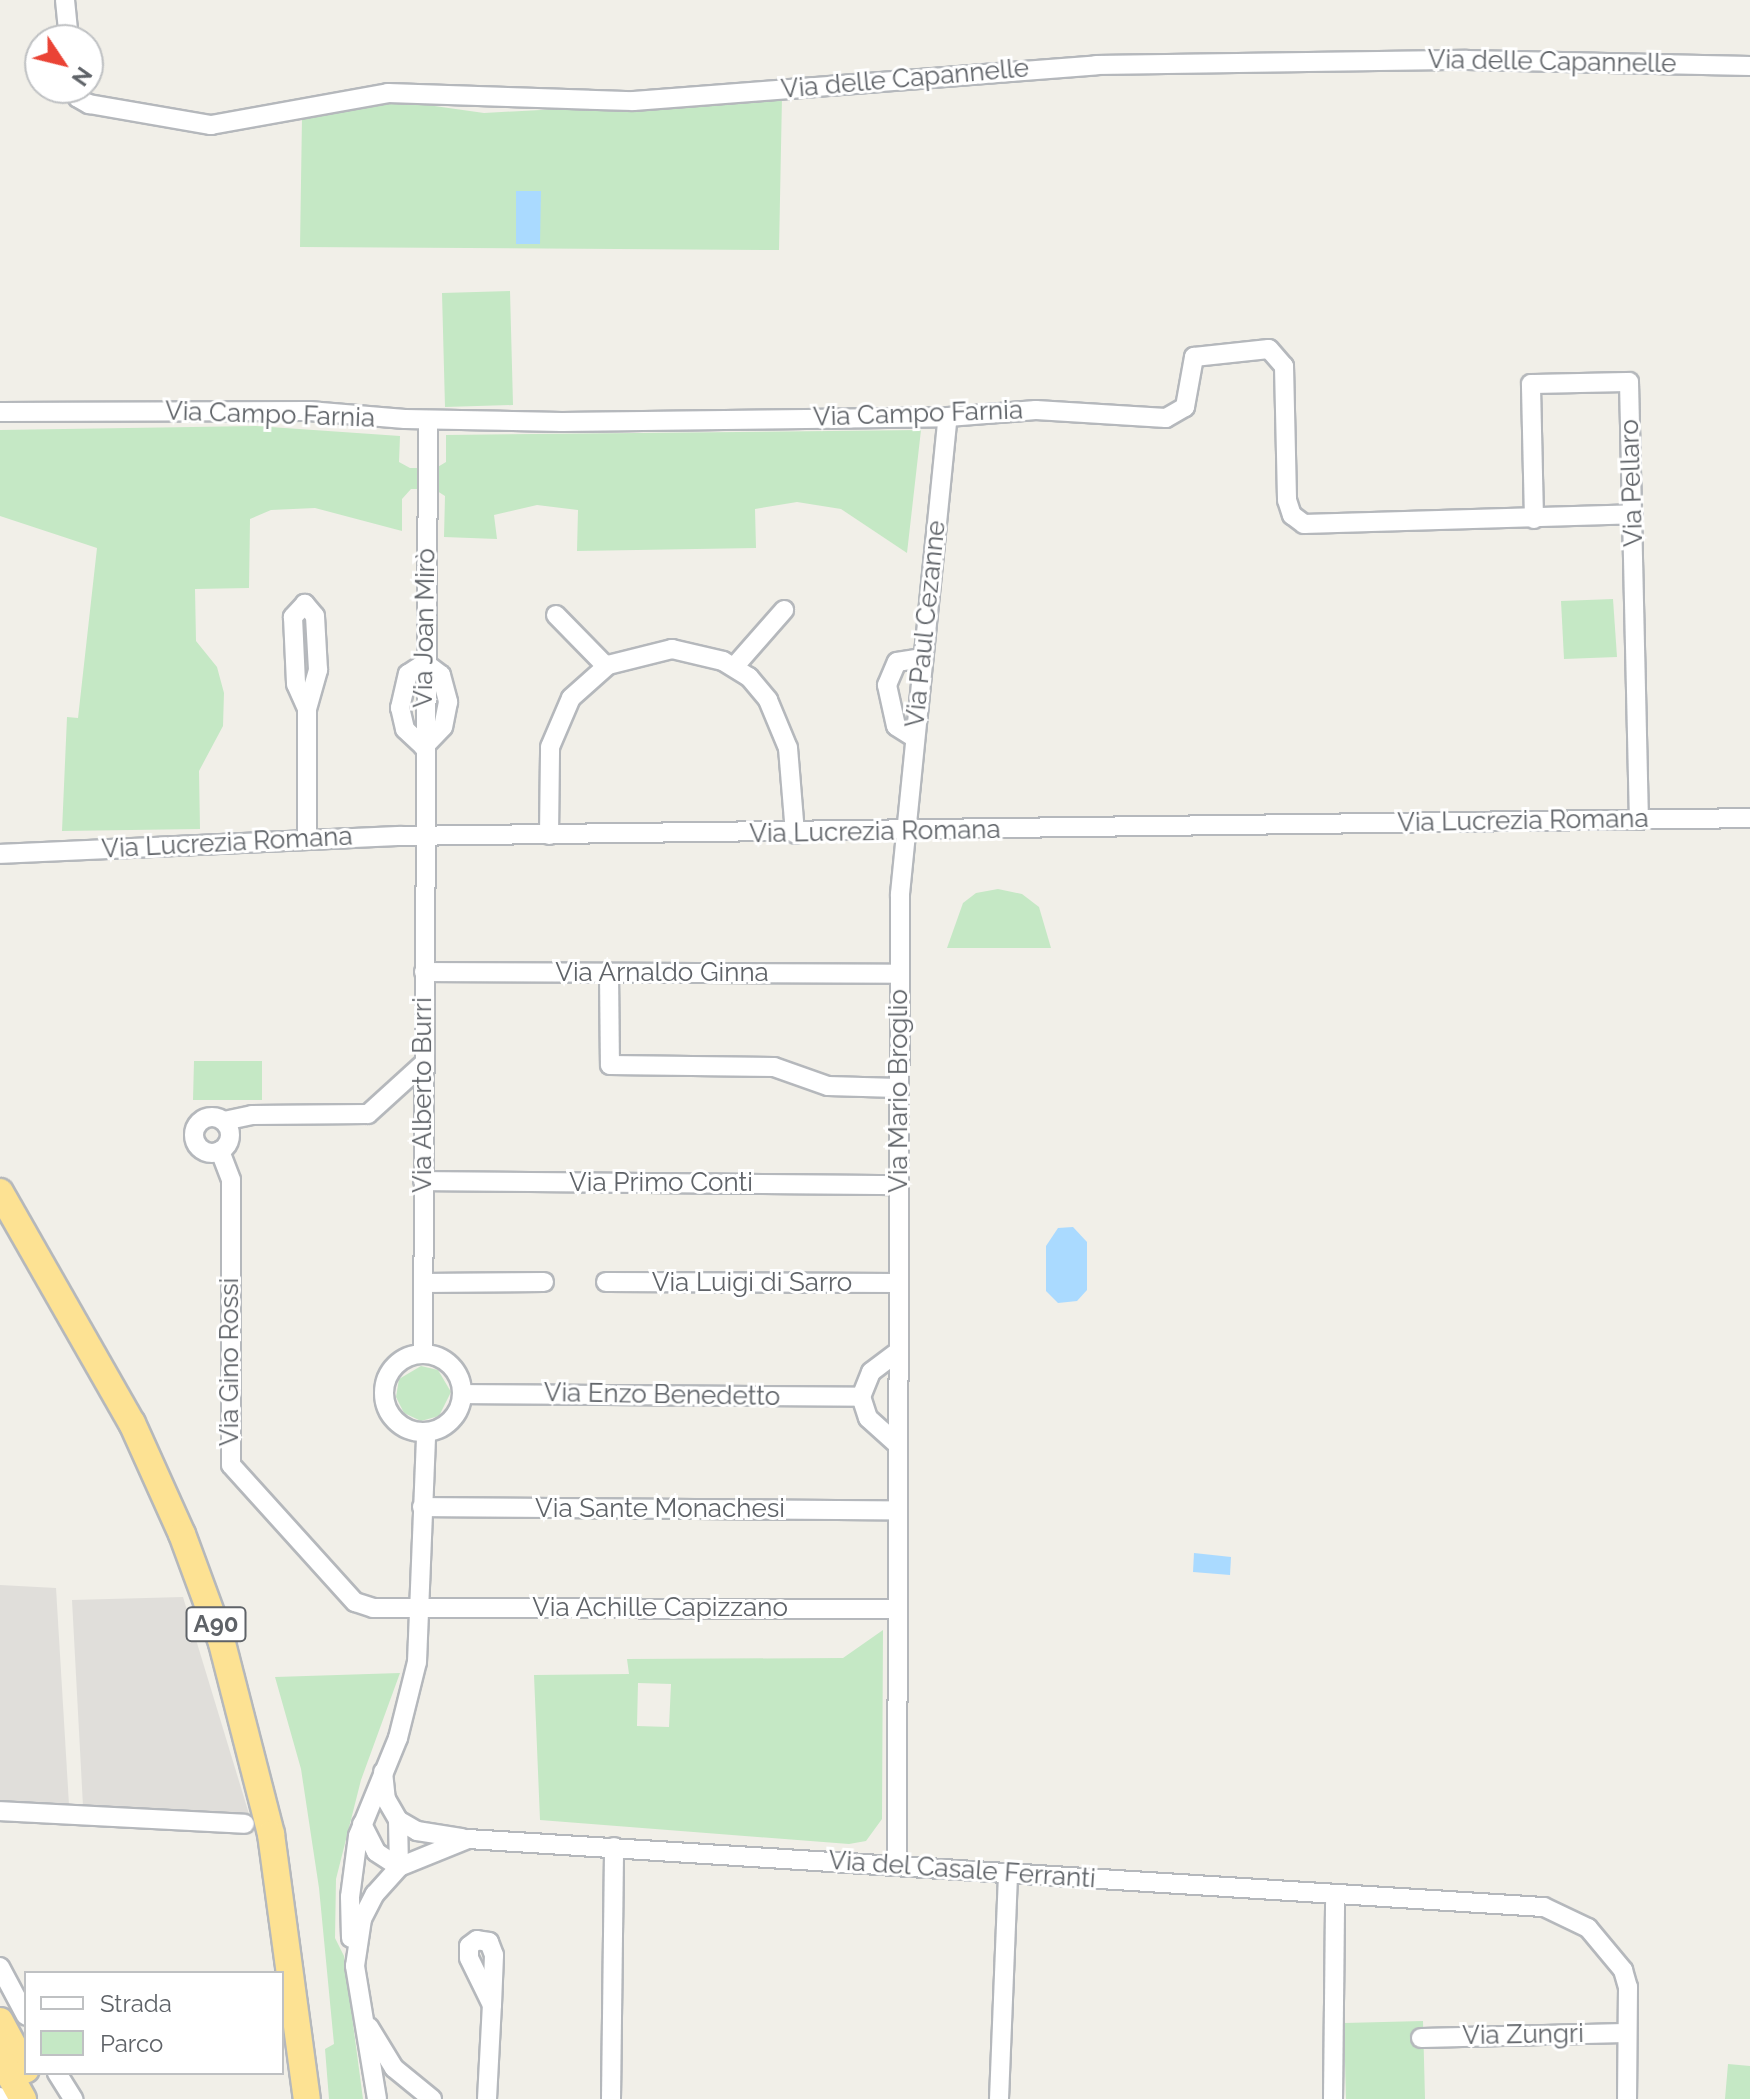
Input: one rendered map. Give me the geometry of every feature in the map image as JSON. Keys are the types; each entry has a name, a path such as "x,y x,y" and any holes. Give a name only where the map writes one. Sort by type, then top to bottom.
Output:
{"highway":[{"name":"A90","path":"0,1192 118,1394 165,1491 218,1629 273,1844 307,2099"},
{"path":"0,2021 24,2065"},
{"path":"0,2058 23,2099"},
{"path":"29,2075 42,2099"}],"street":[{"path":"65,0 67,24"},
{"name":"Via delle Capannelle","path":"89,104 211,125 388,93 633,101 1096,65 1467,60 1750,66"},
{"name":"Via Campo Farnia","path":"0,412 309,411 428,420 948,417 1036,410 1166,418 1185,407 1194,357 1269,349 1283,364 1287,500 1298,520 1318,526 1633,514"},
{"name":"Via Pellaro","path":"1534,519 1531,384 1629,382 1639,818"},
{"name":"Via Paul Cezanne","path":"905,831 948,417"},
{"name":"Via Joan Mirò","path":"423,837 428,420"},
{"path":"734,667 784,610"},
{"path":"556,615 606,666"},
{"path":"549,835 549,756 556,728 576,690 606,666 643,653 680,649 734,667 764,694 782,727 795,834"},
{"path":"915,738 896,726 887,685 897,662 923,658"},
{"path":"307,709 307,838"},
{"name":"Via Lucrezia Romana","path":"0,854 307,838 795,834 1750,818"},
{"name":"Via Mario Broglio","path":"897,1866 898,1088 905,831"},
{"name":"Via Alberto Burri","path":"423,837 423,1354"},
{"name":"Via Arnaldo Ginna","path":"424,972 900,974"},
{"path":"609,973 610,1065 774,1067 828,1086 898,1088"},
{"path":"220,1151 198,1147 195,1129 207,1117 224,1121 252,1115 368,1114 422,1065"},
{"name":"Via Gino Rossi","path":"224,1121 230,1137 220,1151 231,1180 233,1469 355,1602 373,1608 422,1607"},
{"name":"Via Primo Conti","path":"423,1181 899,1185"},
{"path":"423,1283 544,1282"},
{"name":"Via Luigi di Sarro","path":"606,1282 899,1283"},
{"path":"898,1445 868,1418 861,1397 871,1372 899,1351"},
{"path":"423,1354 451,1365 462,1394 450,1423 426,1433 401,1426 384,1398 394,1367 423,1354"},
{"name":"Via Enzo Benedetto","path":"462,1394 861,1397"},
{"path":"377,2099 361,2012 349,1909 362,1824 411,1695 422,1607 426,1433"},
{"name":"Via Sante Monachesi","path":"422,1507 898,1510"},
{"name":"Via Achille Capizzano","path":"422,1607 898,1609"},
{"path":"355,1966 364,1914 399,1867 398,1820 386,1799 383,1771"},
{"path":"0,1811 245,1824"},
{"path":"398,1820 417,1831 468,1839"},
{"path":"362,1824 374,1849 399,1867"},
{"path":"861,1862 897,1836"},
{"name":"Via del Casale Ferranti","path":"399,1867 468,1839 1534,1906 1562,1913 1599,1937 1623,1970 1627,2099"},
{"path":"611,2099 614,1847"},
{"path":"999,2099 1008,1874"},
{"path":"1333,2099 1335,1894"},
{"path":"0,1967 24,2012"},
{"path":"487,2099 492,2005"},
{"path":"361,2012 394,2068 426,2098"},
{"name":"Via Zungri","path":"1421,2038 1626,2033"},
{"path":"58,2075 73,2099"}],"shaded area":[{"path":"0,1585 56,1588 69,1805 0,1806"},
{"path":"183,1597 249,1814 83,1806 72,1600"}],"green space":[{"path":"782,97 779,250 300,247 302,117 399,101 484,113"},
{"path":"510,291 513,405 445,407 442,293"},
{"path":"256,426 400,436 399,462 410,468 436,468 446,462 446,435 921,430 907,553 841,509 797,502 755,509 756,548 577,551 578,510 537,505 494,515 497,539 444,537 445,496 434,489 411,489 402,499 402,531 315,508 271,510 250,519 249,588 195,589 196,641 217,667 224,693 223,726 199,771 200,829 62,831 67,717 78,718 97,548 0,516 0,430"},
{"path":"1613,599 1617,657 1564,659 1561,601"},
{"path":"998,889 1022,894 1039,907 1051,948 947,948 963,903 976,893"},
{"path":"194,1061 262,1061 262,1100 193,1100"},
{"path":"421,1366 438,1370 451,1392 439,1416 421,1421 404,1413 396,1397 399,1379"},
{"path":"883,1630 882,1819 866,1841 849,1844 540,1820 534,1675 629,1674 627,1659 843,1658","holes":["638,1683 671,1684 669,1727 637,1726"]},
{"path":"400,1673 361,1780 336,1879 335,1938 344,1956 363,2099 329,2099 325,2049 334,2044 319,1888 301,1769 275,1677"},
{"path":"1423,2021 1425,2099 1346,2099 1344,2023"},
{"path":"1728,2064 1750,2066 1750,2099 1725,2099"}],"water":[{"path":"516,191 541,191 540,244 516,244"},
{"path":"1073,1227 1087,1242 1087,1290 1077,1301 1058,1303 1046,1291 1046,1246 1058,1228"},
{"path":"1194,1553 1231,1557 1230,1575 1193,1572"}]}
